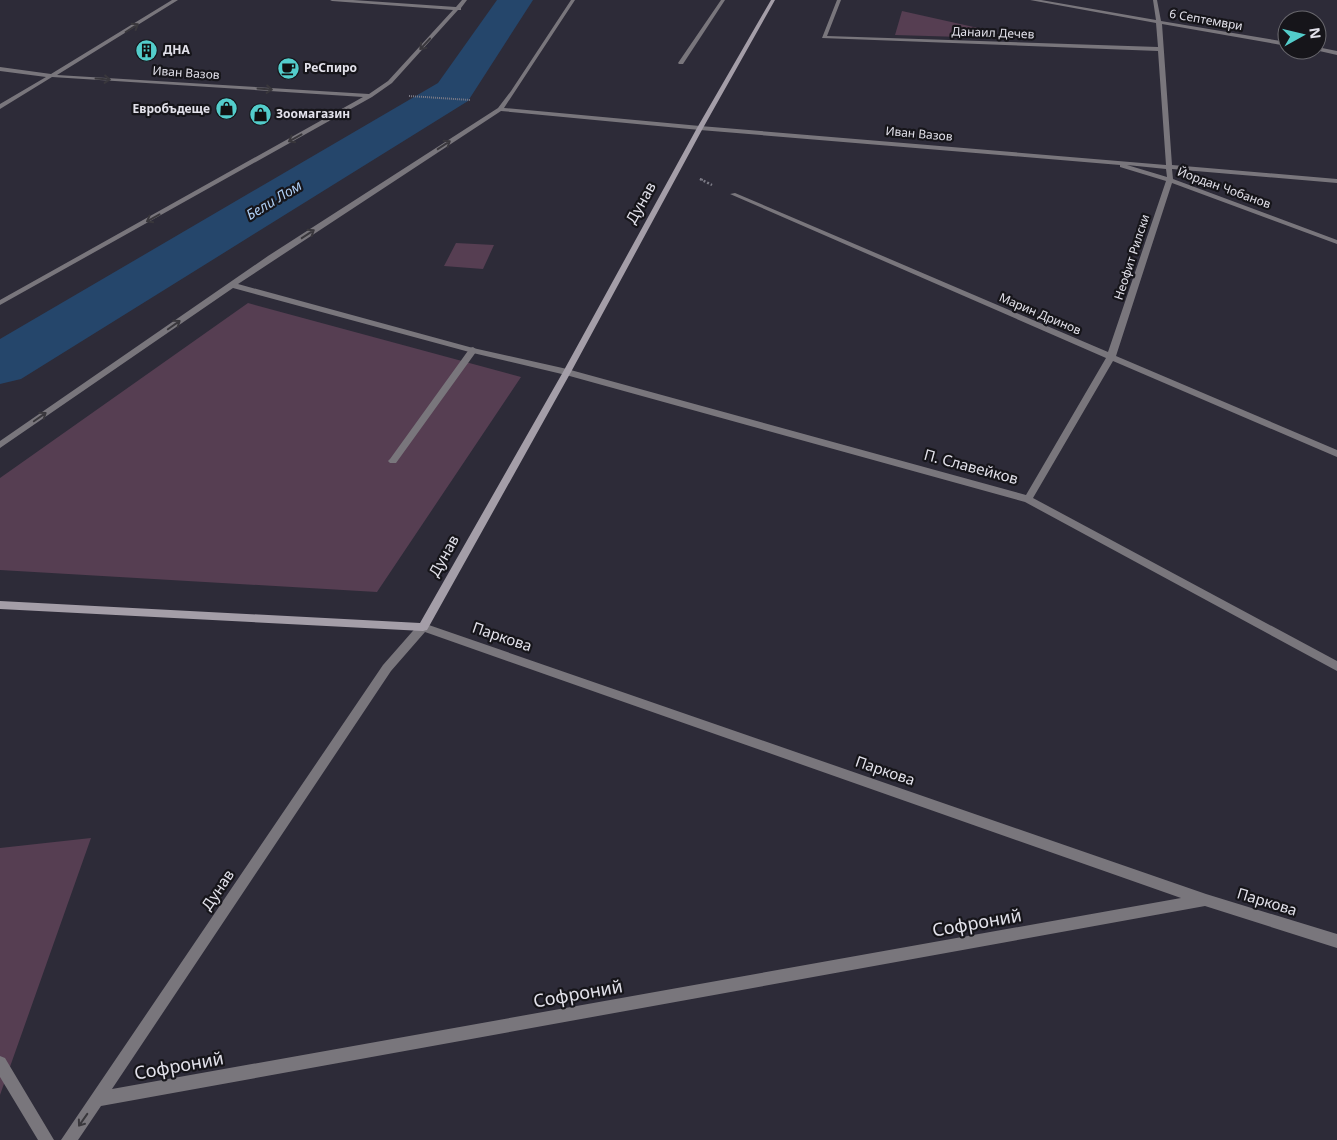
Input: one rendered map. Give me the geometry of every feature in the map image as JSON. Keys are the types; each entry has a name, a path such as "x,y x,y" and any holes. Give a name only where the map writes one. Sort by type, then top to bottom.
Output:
{"street":[{"path":"0,107 54,76 176,0"},
{"path":"332,0 458,9"},
{"path":"0,303 370,96 390,82 465,0"},
{"path":"0,445 231,286 500,109 573,0"},
{"path":"680,63 723,0"},
{"name":"Дунав","path":"69,1140 387,668 423,627 773,0"},
{"name":"Данаил Дечев","path":"839,0 824,37 1160,49"},
{"name":"6 Септември","path":"1032,0 1277,42"},
{"name":"Неофит Рилски","path":"1028,499 1111,357 1170,180 1159,22 1155,0"},
{"name":"Иван Вазов","path":"0,68 54,76 370,96"},
{"name":"Иван Вазов","path":"500,109 700,128 1337,181"},
{"name":"Йордан Чобанов","path":"1102,160 1170,180 1337,242"},
{"name":"Марин Дринов","path":"734,194 1337,454"},
{"name":"П. Славейков","path":"231,286 473,350 567,372 1028,499 1337,666"},
{"path":"392,461 473,350"},
{"path":"0,605 423,627"},
{"name":"Паркова","path":"423,627 1206,900 1337,941"},
{"name":"Софроний","path":"97,1100 1206,900"},
{"path":"0,1063 46,1140"}],"path":[{"path":"406,96 471,100"},
{"path":"678,170 734,194"}],"shaded area":[{"path":"902,11 996,32 995,38 895,35"},
{"path":"456,243 494,245 483,269 444,266"},
{"path":"248,303 521,377 377,592 0,570 0,478"},
{"path":"91,838 0,1095 0,848"}],"waterway":[{"name":"Бели Лом","path":"0,365 453,92 515,0"}],"place":[{"name":"ДНА","path":"147,50"},
{"name":"РеСпиро","path":"288,68"},
{"name":"Евробъдеще","path":"226,109"},
{"name":"Зоомагазин","path":"260,114"}]}
